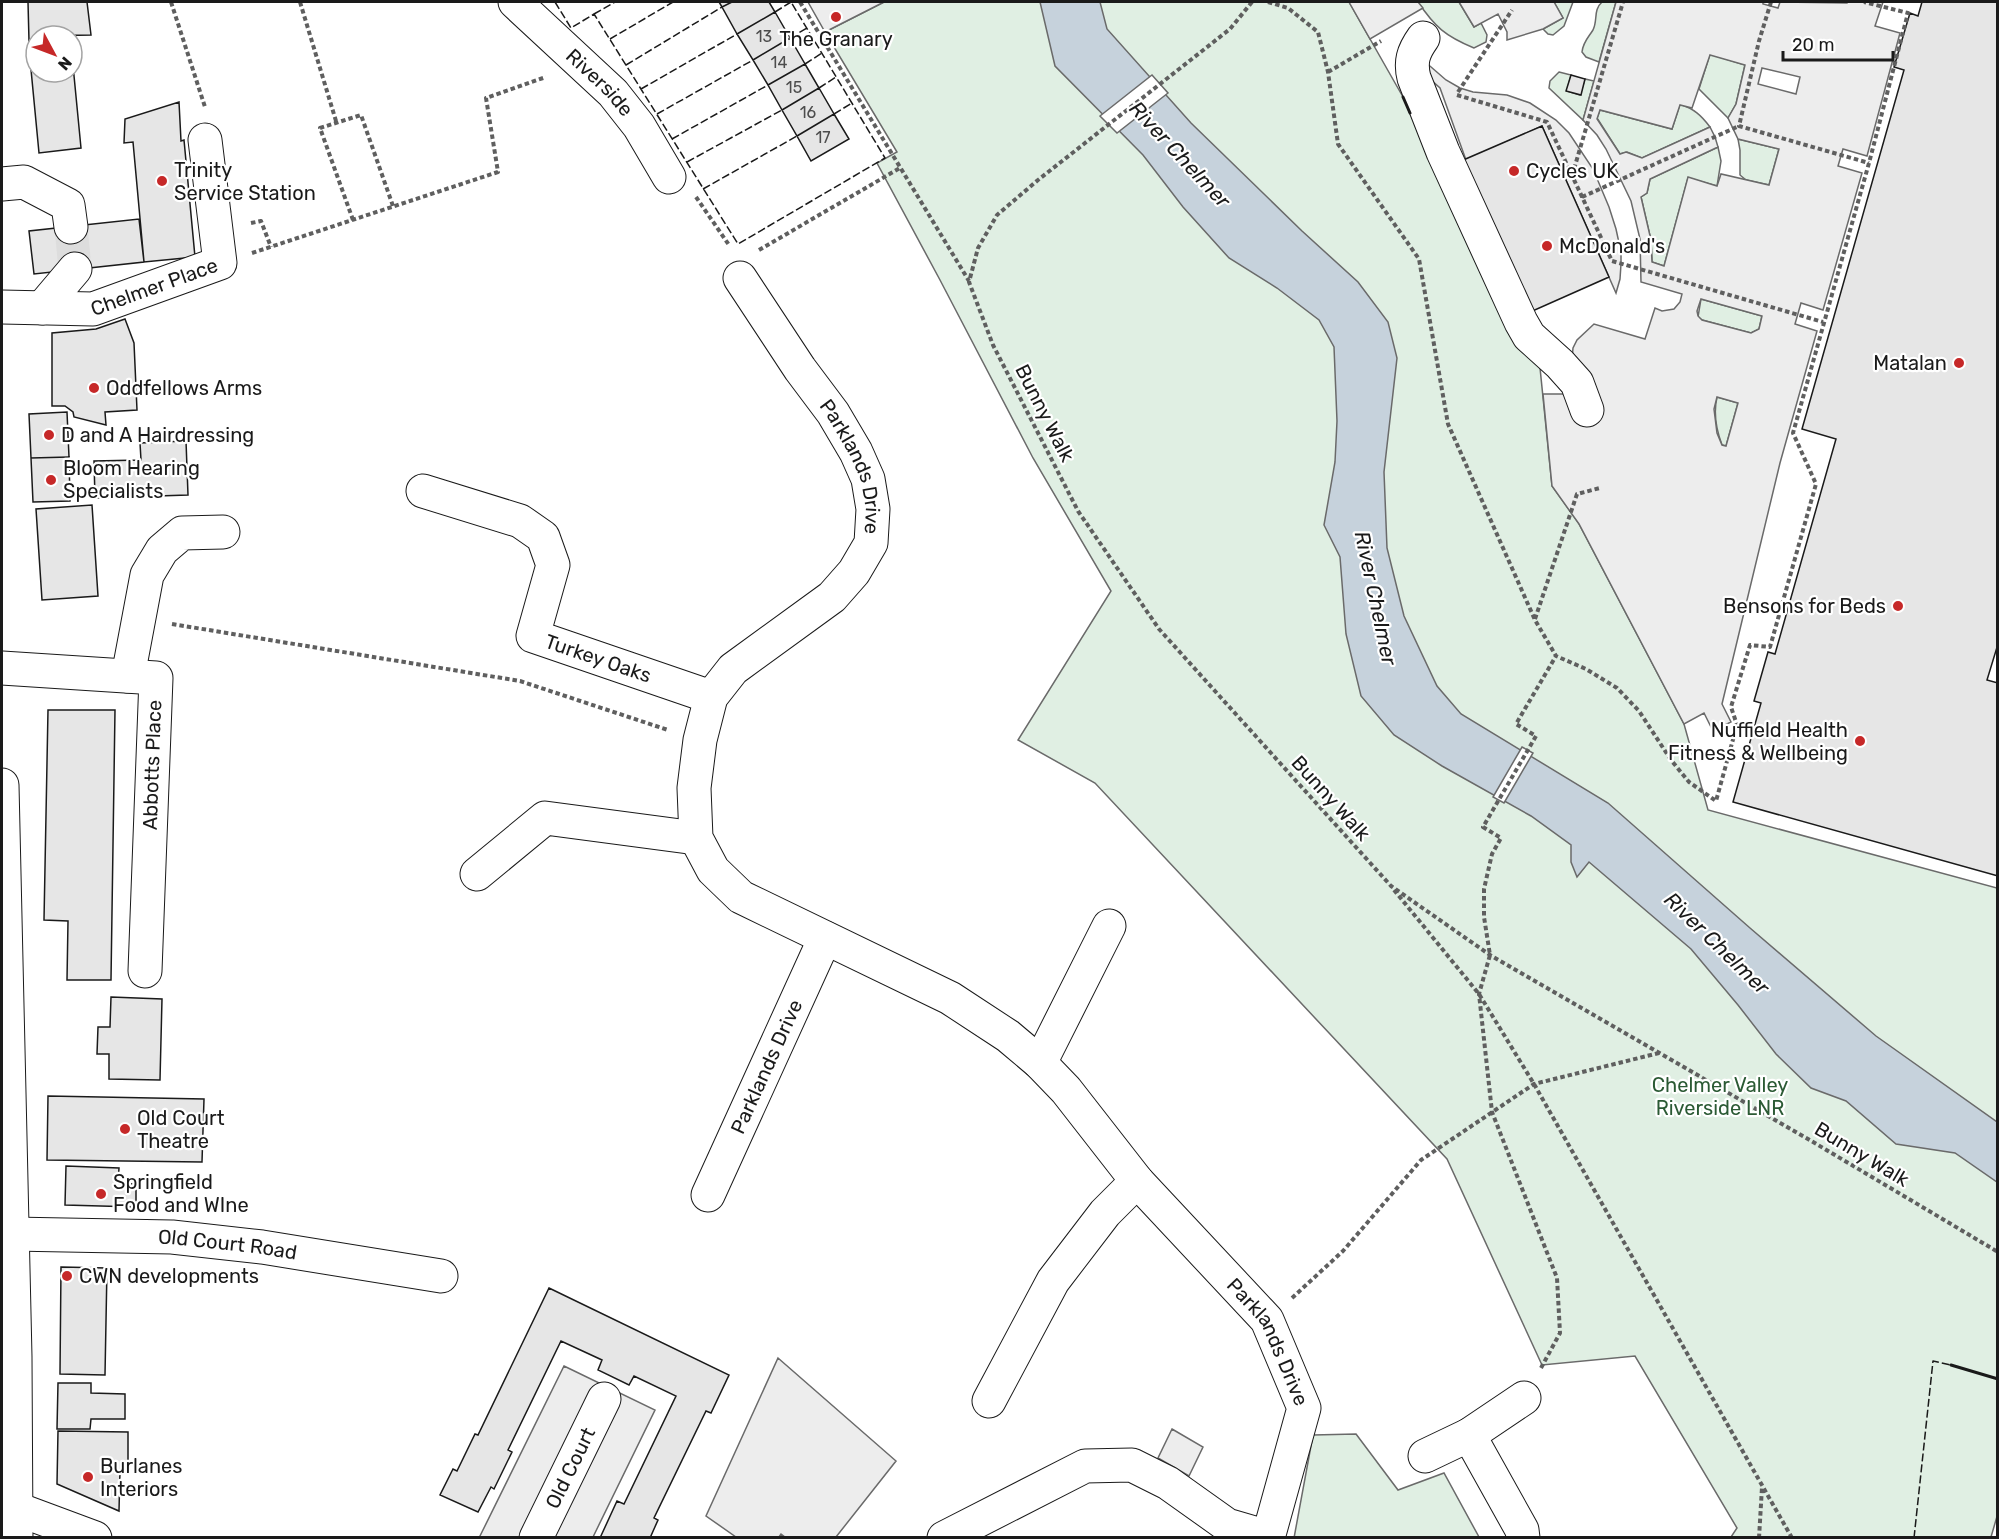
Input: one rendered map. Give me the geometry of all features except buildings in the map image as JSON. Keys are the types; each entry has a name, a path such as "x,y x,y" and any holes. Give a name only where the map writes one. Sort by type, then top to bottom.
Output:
{"street":[{"name":"Riverside","path":"515,2 613,93 639,126 669,177"},
{"path":"1418,48 1414,78 1443,152 1521,322 1529,336 1577,383 1587,410"},
{"name":"Chelmer Place","path":"2,307 93,309 219,263 205,140"},
{"path":"2,184 24,183 68,206 71,226"},
{"name":"Parklands Drive","path":"741,261 800,369 833,413 856,452 868,479 873,509 871,543 854,572 832,597 733,669 711,698 700,740 694,788 696,838 713,870 741,897 950,998 1008,1035 1066,1090 1137,1181 1267,1320 1304,1408 1268,1537"},
{"path":"42,308 75,269"},
{"name":"Turkey Oaks","path":"423,491 520,521 543,537 553,565 533,636 711,698"},
{"path":"128,676 147,575 162,550 182,533 223,532"},
{"name":"Abbotts Place","path":"2,668 156,678 145,971"},
{"path":"2,785 12,1234 8,1409 17,1523 95,1538"},
{"path":"477,874 545,818 696,838"},
{"path":"1040,1063 1109,926"},
{"name":"Parklands Drive","path":"708,1196 825,938"},
{"path":"989,1401 1053,1281 1105,1213 1137,1181"},
{"name":"Old Court Road","path":"12,1234 172,1237 261,1247 441,1276"},
{"path":"1425,1456 1468,1435 1524,1398"},
{"name":"Old Court","path":"536,1538 604,1399"},
{"path":"1468,1435 1522,1530 1523,1538"},
{"path":"944,1538 1084,1466 1132,1465 1172,1476 1227,1525 1268,1537"}],"path":[{"path":"300,2 336,121"},
{"name":"Bunny Walk","path":"800,2 969,282 993,345 1078,511 1159,628 1390,886 1490,955 1998,1252"},
{"path":"969,282 978,248 997,215 1230,29 1252,2"},
{"path":"1268,2 1288,8 1318,32 1328,72 1338,144 1419,259 1448,424 1535,620 1556,656 1587,669 1617,688 1639,711 1671,760 1689,782 1716,801 1737,725 1731,707 1750,645 1770,647 1816,484 1792,433 1869,163 1908,13 1864,2"},
{"path":"1572,176 1623,2"},
{"path":"1739,126 1759,41 1771,2"},
{"path":"1512,10 1456,95 1547,122 1612,261 1823,322"},
{"path":"1328,72 1391,36 1418,48"},
{"path":"219,263 498,172 486,98 583,63"},
{"path":"353,220 320,128 336,121 361,115 393,206"},
{"path":"1582,197 1739,126 1869,163"},
{"path":"669,177 693,193 741,261 901,168"},
{"path":"1535,620 1577,494 1600,488"},
{"path":"167,623 520,681 700,740"},
{"path":"1524,1398 1560,1333 1557,1278 1492,1112 1479,994 1490,955 1484,917 1484,889 1492,854 1501,838 1483,827 1536,735 1516,724 1556,656"},
{"path":"1390,886 1479,994 1534,1084 1792,1538"},
{"path":"1267,1320 1343,1251 1421,1160 1534,1084 1659,1053"},
{"path":"1759,1538 1762,1486"}],"green space":[{"name":"Chelmer Valley Riverside LNR","path":"884,2 1349,2 1403,97 1514,338 1539,358 1552,486 1578,522 1684,724 1708,810 1997,888 1998,1513 1991,1537 1731,1537 1737,1528 1635,1356 1542,1365 1447,1159 1095,783 1018,740 1111,591 1033,458 877,163 897,152 825,32"},
{"path":"1418,2 1459,2 1474,27 1481,23 1487,35 1486,42 1474,48 1448,35 1430,18"},
{"path":"1554,2 1573,2 1564,26 1553,35 1543,29 1563,18"},
{"path":"1602,2 1616,2 1599,62 1586,57 1582,52 1593,30 1598,8"},
{"path":"1710,54 1745,65 1736,104 1728,118 1699,89"},
{"path":"1559,72 1571,75 1567,91 1580,95 1585,79 1594,81 1583,120 1549,88 1550,81"},
{"path":"1680,104 1697,113 1710,127 1642,158 1627,152 1620,154 1597,118 1600,110 1672,129"},
{"path":"1738,139 1779,149 1769,185 1746,180 1740,175"},
{"path":"1718,147 1721,161 1717,186 1688,178 1664,266 1652,262 1651,240 1641,197 1647,193 1650,179"},
{"path":"1701,299 1762,316 1759,329 1751,333 1702,320 1698,317"},
{"path":"1717,397 1738,403 1726,446 1722,445 1717,427 1715,409"},
{"path":"1356,1434 1398,1490 1444,1473 1479,1537 1294,1538 1313,1435"}],"shaded area":[{"name":"The Granary","path":"808,2 884,2 825,32"},
{"path":"1349,2 1418,2 1423,8 1370,39"},
{"path":"1459,2 1554,2 1563,18 1543,29 1507,40 1507,32 1498,14 1474,27"},
{"path":"1616,2 1763,2 1763,4 1778,8 1780,2 1883,2 1875,26 1900,33 1867,156 1843,149 1838,166 1862,173 1823,310 1801,303 1795,324 1817,331 1780,463 1722,704 1731,722 1713,731 1704,713 1684,724 1579,524 1552,486 1543,394 1569,394 1573,348 1577,340 1594,324 1645,339 1655,308 1662,311 1674,309 1680,302 1682,294 1641,282 1640,239 1631,201 1606,149 1583,120","holes":["1710,55 1745,65 1736,104 1728,118 1738,139 1779,149 1769,185 1721,174 1717,186 1688,177 1664,266 1652,262 1651,240 1641,197 1647,193 1650,179 1718,147 1715,137 1710,127 1642,158 1626,152 1620,154 1597,119 1600,110 1672,129 1680,105 1692,108","1762,68 1800,77 1796,94 1758,84","1701,299 1762,316 1759,329 1751,333 1702,320 1697,311","1717,397 1738,403 1726,446 1722,445 1717,433 1714,409"]},
{"path":"1423,60 1446,80 1460,88 1473,92 1507,95 1530,103 1556,120 1569,133 1593,169 1616,229 1621,264 1616,293 1542,126 1466,160 1440,88 1421,71"},
{"path":"778,1358 896,1461 836,1537 785,1537 781,1534 779,1537 736,1537 706,1516"},
{"path":"564,1366 655,1410 593,1537 479,1538"},
{"path":"1172,1429 1203,1447 1189,1476 1158,1458"}],"water":[{"name":"River Chelmer","path":"1040,2 1100,2 1107,29 1191,123 1358,282 1388,322 1397,358 1384,472 1387,548 1404,616 1437,686 1461,714 1608,803 1876,1036 1997,1122 1997,1182 1955,1153 1896,1144 1846,1101 1811,1088 1776,1054 1691,949 1589,862 1577,877 1571,862 1571,845 1531,816 1442,766 1394,735 1361,696 1346,634 1340,557 1324,525 1335,462 1337,421 1334,347 1319,320 1277,288 1229,258 1183,207 1143,155 1055,66"}],"pier":[{"path":"1152,75 1168,93 1117,133 1100,116"},
{"path":"1522,747 1533,753 1504,803 1493,797"}],"tunnel":[{"path":"71,227 75,269"}],"fence":[{"path":"555,2 571,28 594,14 738,244 885,158 791,2"},
{"path":"594,14 615,2"},
{"path":"610,39 673,2"},
{"path":"775,12 791,2"},
{"path":"626,65 722,7"},
{"path":"790,38 807,28"},
{"path":"641,89 737,34"},
{"path":"805,64 822,53"},
{"path":"657,114 753,60"},
{"path":"819,88 836,77"},
{"path":"672,139 768,85"},
{"path":"834,114 852,103"},
{"path":"687,162 782,110"},
{"path":"703,189 797,136"},
{"path":"1914,1538 1933,1361 1951,1365"}],"wall":[{"path":"1403,97 1410,113"},
{"path":"1951,1365 1998,1379"}],"place":[{"name":"The Granary","path":"836,17"},
{"name":"Cycles UK","path":"1514,171"},
{"name":"Trinity Service Station","path":"162,181"},
{"name":"McDonald's","path":"1547,246"},
{"name":"Matalan","path":"1959,363"},
{"name":"Oddfellows Arms","path":"94,388"},
{"name":"D and A Hairdressing","path":"49,435"},
{"name":"Bloom Hearing Specialists","path":"51,480"},
{"name":"Bensons for Beds","path":"1898,606"},
{"name":"Nuffield Health Fitness & Wellbeing","path":"1860,741"},
{"name":"Old Court Theatre","path":"125,1129"},
{"name":"Springfield Food and WIne","path":"101,1194"},
{"name":"CWN developments","path":"67,1276"},
{"name":"Burlanes Interiors","path":"88,1477"}]}
